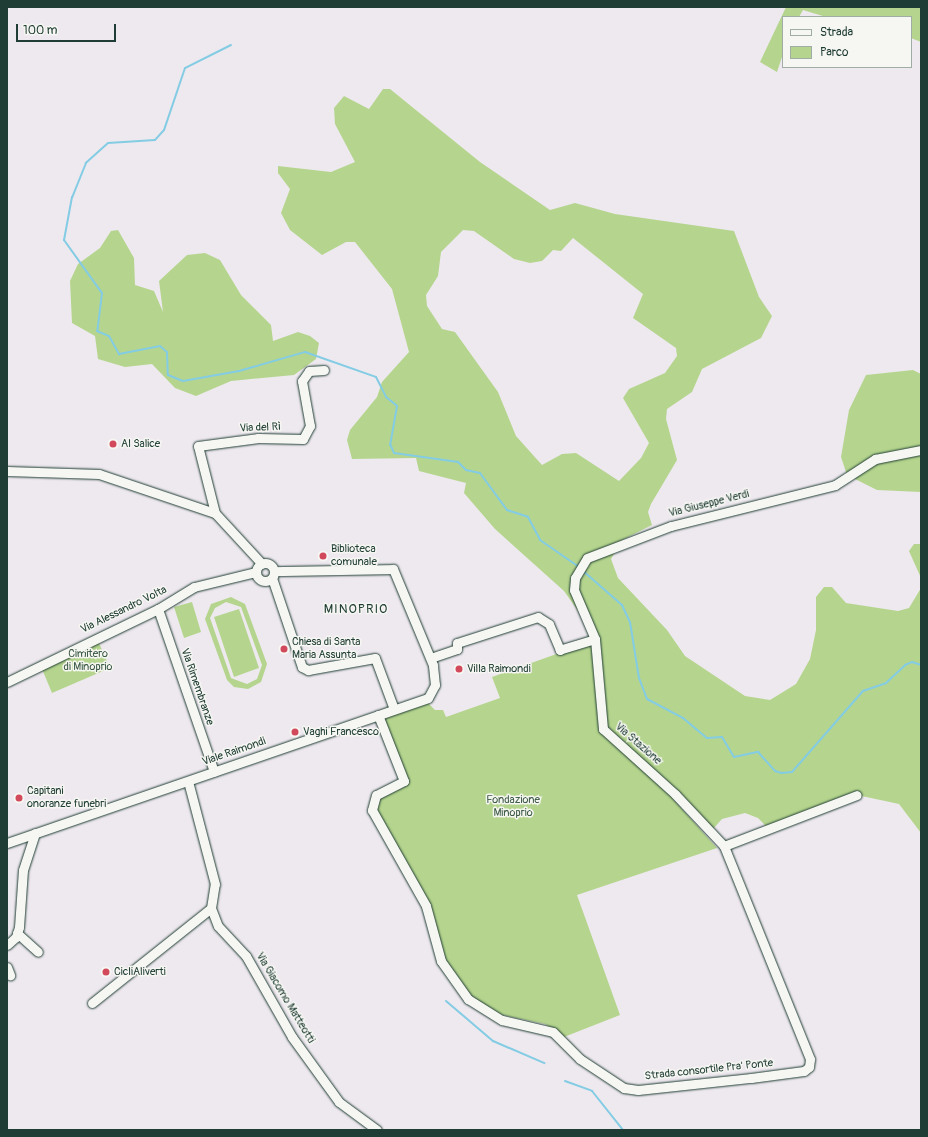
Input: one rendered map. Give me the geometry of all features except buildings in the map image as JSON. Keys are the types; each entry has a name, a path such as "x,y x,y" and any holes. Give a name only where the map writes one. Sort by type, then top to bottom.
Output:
{"street":[{"name":"Via del Rì","path":"215,513 198,446 258,438 303,439 310,426 302,381 310,371 324,370"},
{"name":"Via Giuseppe Verdi","path":"595,640 576,596 575,578 587,558 671,526 835,485 875,459 921,450"},
{"path":"7,471 99,474 215,513 262,564 270,564 302,667 308,670 375,658 394,709"},
{"path":"262,564 256,572 262,581 273,574 393,569 431,658 457,649 457,643 538,617 549,624 560,650 595,640"},
{"name":"Via Alessandro Volta","path":"7,682 158,609 194,587 256,572"},
{"name":"Via Rimembranze","path":"158,609 214,772"},
{"name":"Via Stazione","path":"595,640 603,729 675,794 724,846"},
{"name":"Viale Raimondi","path":"7,843 378,715 431,693 435,678 431,658"},
{"name":"Strada consortile Pra' Ponte","path":"378,715 404,781 376,795 372,810 426,906 441,961 452,980 468,998 502,1020 553,1032 580,1059 624,1088 638,1090 751,1078 804,1071 809,1067 810,1059 724,846"},
{"path":"92,1003 211,908 215,884 188,781"},
{"path":"724,846 857,795"},
{"path":"7,945 17,933 23,907 23,870 35,833"},
{"name":"Via Giacomo Matteotti","path":"211,908 218,926 246,956 292,1037 340,1102 377,1130"},
{"path":"17,933 38,952"}],"green space":[{"path":"786,7 921,7 921,42 912,38 912,16 823,16 803,10 800,16 782,16 782,57 777,72 760,62"},
{"path":"383,89 390,89 480,162 550,210 575,203 615,214 734,231 759,297 772,316 761,338 702,369 692,392 667,409 666,419 677,460 651,504 648,512 652,525 622,540 611,559 618,578 667,630 685,656 745,696 770,700 796,684 810,659 816,630 816,597 824,587 832,587 846,603 898,611 909,608 921,588 921,833 899,804 857,795 767,827 758,818 745,813 722,819 713,829 604,729 593,632 564,591 495,529 464,493 466,483 419,471 416,458 352,459 347,440 350,430 377,397 382,382 409,352 392,289 355,242 346,242 322,255 290,230 281,213 290,189 278,173 278,166 331,172 355,162 335,124 334,108 344,96 369,109","holes":["463,230 474,231 514,259 530,263 542,261 553,250 561,251 573,238 643,294 633,318 676,348 677,356 665,373 629,389 623,398 649,443 641,458 619,481 576,453 562,454 542,465 516,436 498,392 455,332 442,329 427,306 426,295 438,276 441,252"]},
{"path":"118,230 134,258 135,285 154,291 163,312 159,281 187,255 205,253 220,260 241,295 271,325 273,341 298,332 310,336 319,343 316,359 294,375 231,381 196,396 175,388 152,364 125,367 98,359 95,336 72,323 70,281 78,264 100,248 111,231"},
{"path":"913,370 921,374 921,492 877,490 847,475 841,457 849,410 866,375"},
{"path":"914,544 921,544 921,578 909,551"},
{"path":"231,597 245,604 267,664 261,682 248,689 234,687 227,680 205,619 211,604","holes":["226,602 241,607 262,665 257,679 247,684 231,678 210,618 215,608"]},
{"path":"192,602 201,632 184,638 174,607"},
{"path":"239,609 259,668 234,677 214,617"},
{"name":"Cimitero di Minoprio","path":"98,641 110,668 52,693 42,669"},
{"name":"Fondazione Minoprio","path":"593,641 602,729 638,760 717,848 577,895 620,1015 564,1037 545,1024 498,1014 475,1000 459,984 445,959 423,891 376,811 377,798 407,782 381,719 428,703 435,710 443,710 446,717 500,698 492,677"}],"waterway":[{"path":"231,45 185,68 164,130 155,140 108,143 86,163 72,197 64,240 102,293 97,331 109,336 119,354 160,346 167,352 168,375 183,381 239,371 305,352 376,377 386,397 397,406 390,444 394,453 458,462 466,470 480,473 507,510 528,517 540,540 579,567"},
{"path":"582,570 622,605 630,622 639,678 647,699 683,718 707,738 722,737 734,757 758,752 775,771 782,773 792,772 863,691 886,683 905,665 912,662 921,665"},
{"path":"446,1001 493,1041 544,1063"},
{"path":"565,1081 592,1091 623,1130"}],"place":[{"name":"Al Salice","path":"113,444"},
{"name":"Biblioteca comunale","path":"323,556"},
{"name":"Chiesa di Santa Maria Assunta","path":"284,649"},
{"name":"Villa Raimondi","path":"459,669"},
{"name":"Vaghi Francesco","path":"295,732"},
{"name":"Capitani onoranze funebri","path":"19,798"},
{"name":"CicliAliverti","path":"106,972"}],"district":[{"name":"MINOPRIO","path":"356,609"}]}
